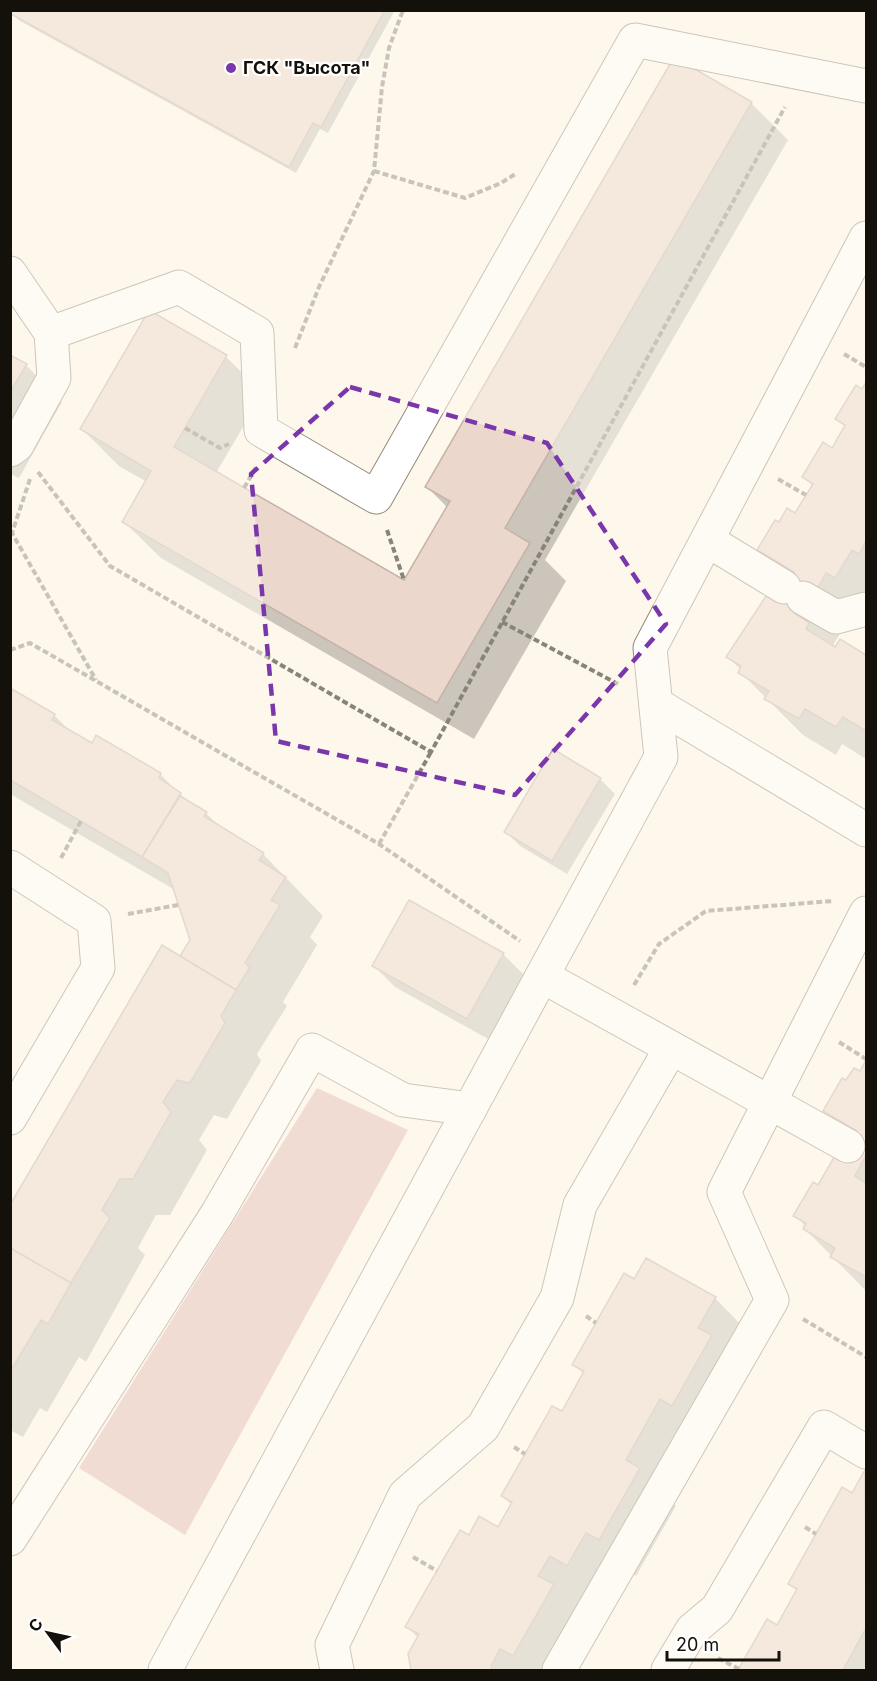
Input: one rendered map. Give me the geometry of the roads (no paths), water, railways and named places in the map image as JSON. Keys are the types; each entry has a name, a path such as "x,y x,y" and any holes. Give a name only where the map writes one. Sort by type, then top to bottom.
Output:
{"lane":[{"path":"51,333 179,287 257,333 261,430 376,497 634,40 867,86"},
{"path":"165,1671 661,757 650,648 867,238"},
{"path":"10,273 51,333 54,378 17,446 10,450"},
{"path":"707,540 836,616 867,609"},
{"path":"656,704 867,830"},
{"path":"10,867 94,921 98,968 10,1118"},
{"path":"559,1671 772,1300 724,1192 770,1103 855,907"},
{"path":"546,969 615,1017 860,1153"},
{"path":"337,1671 332,1645 405,1495 483,1427 557,1298 580,1205 671,1048"},
{"path":"10,1539 217,1214 312,1050 403,1100 470,1109"},
{"path":"668,1671 692,1630 717,1609 824,1427 867,1452"}],"place":[{"name":"ГСК \"Высота\"","path":"231,68"}]}
